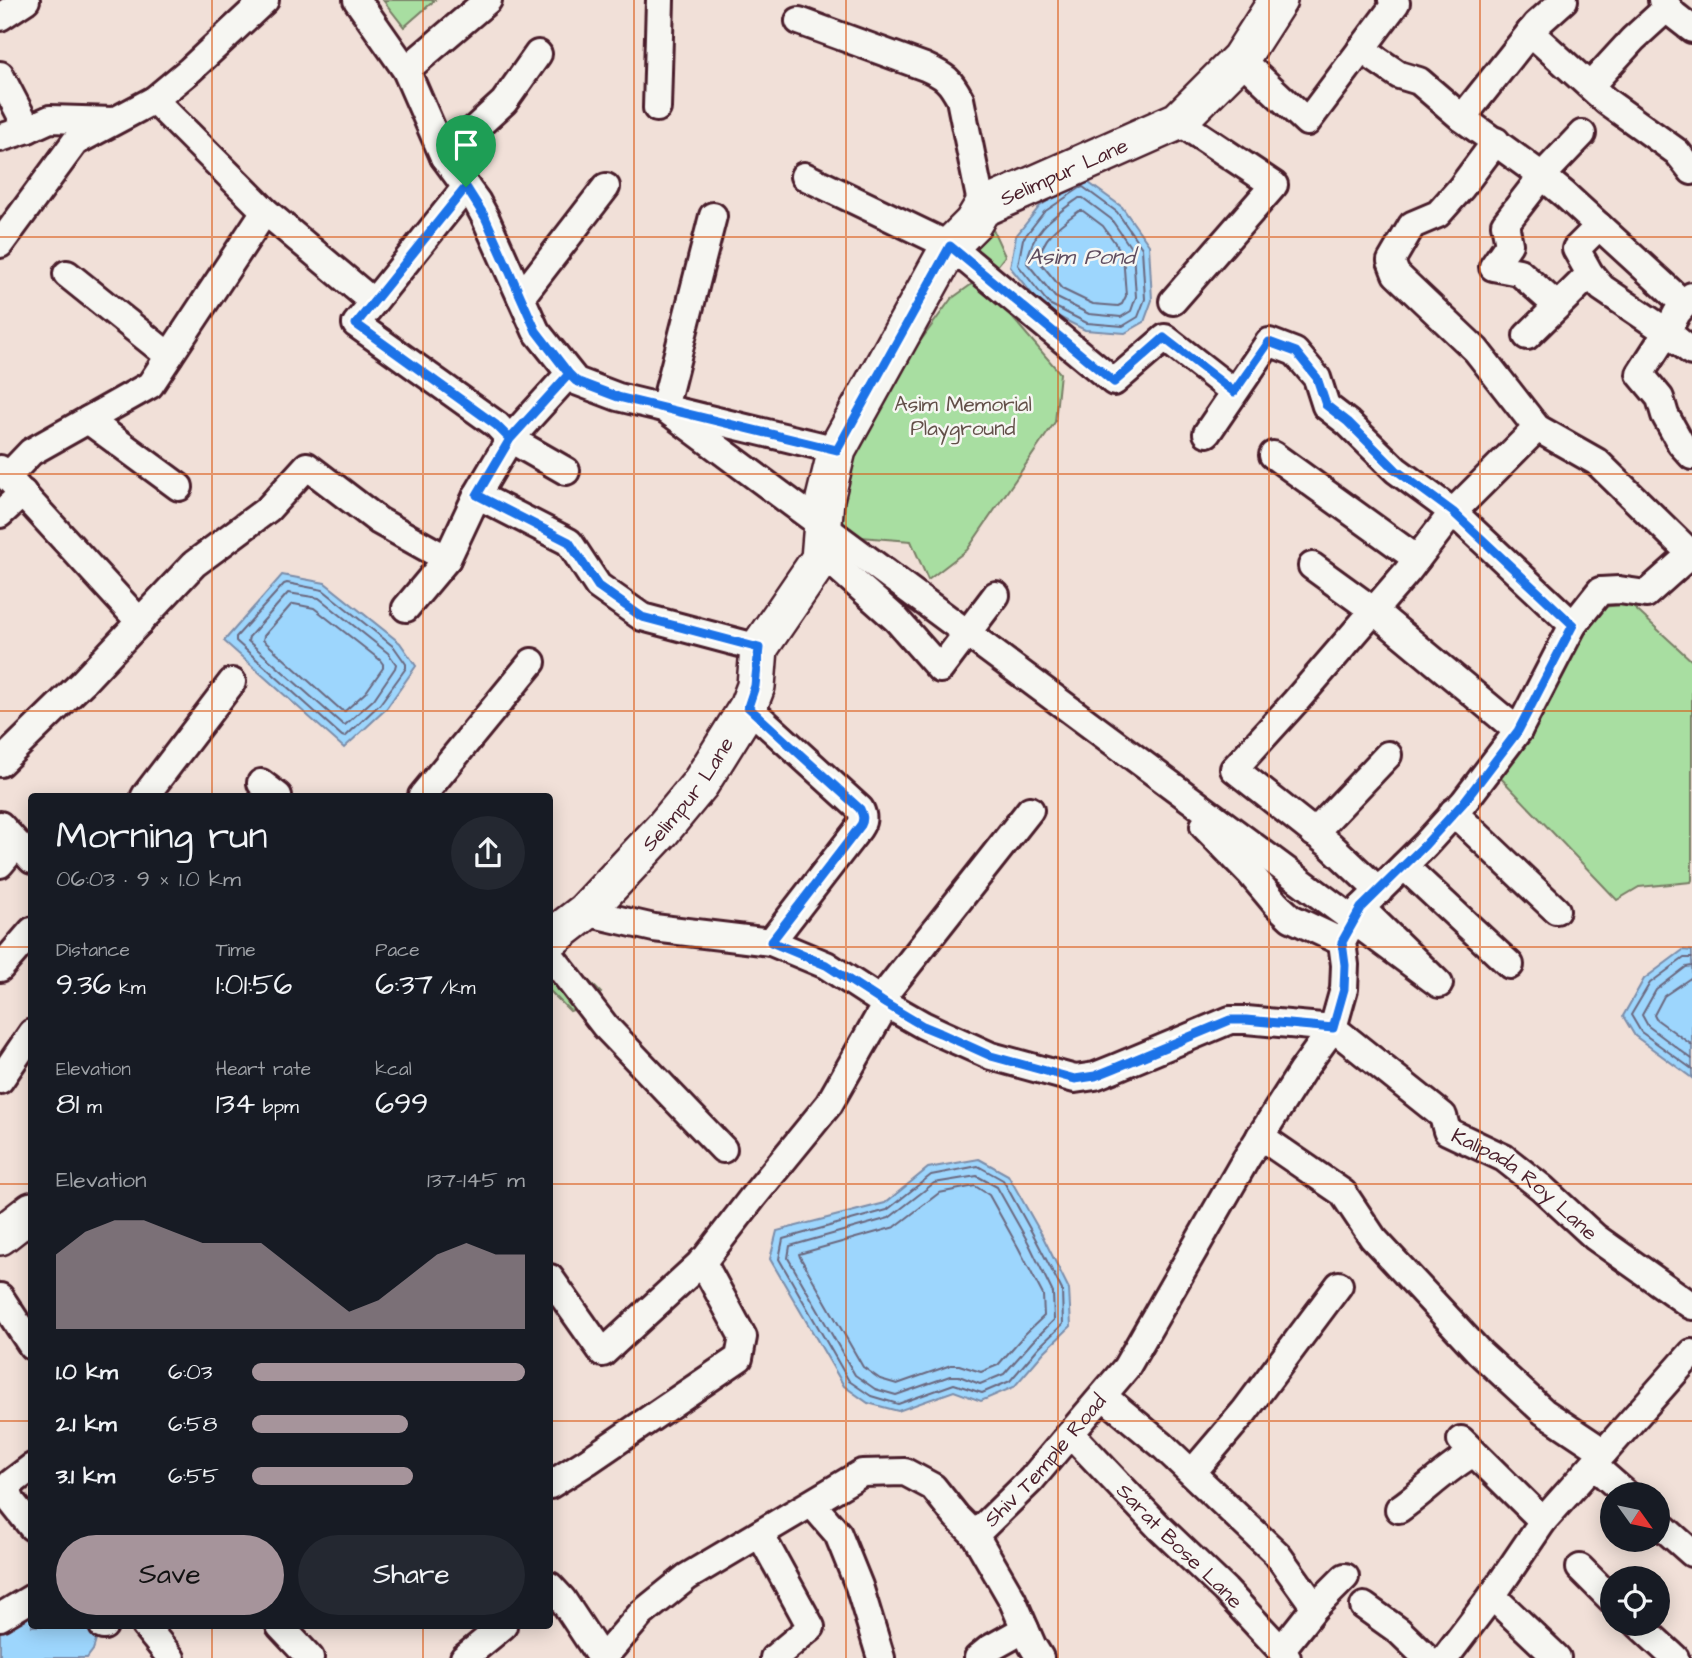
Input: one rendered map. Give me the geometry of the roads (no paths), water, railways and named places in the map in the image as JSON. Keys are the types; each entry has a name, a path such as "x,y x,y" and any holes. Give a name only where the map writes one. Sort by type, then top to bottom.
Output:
{"street":[{"path":"0,17 26,0"},
{"path":"0,244 75,142 154,100 265,0"},
{"path":"357,0 406,70 444,157 485,217 536,331 576,381 618,397 837,450"},
{"path":"406,70 488,0"},
{"path":"657,107 660,0"},
{"name":"Selimpur Lane","path":"585,912 662,830 700,784 748,707 755,686 759,648 820,559 825,499 837,450 950,246 973,223 982,208 1178,121 1240,59 1278,0"},
{"path":"1240,59 1307,122 1396,4 1392,0"},
{"path":"1462,118 1536,25 1564,0"},
{"path":"1590,86 1665,4 1692,29"},
{"path":"799,21 943,75 960,99 982,208"},
{"path":"1530,32 1606,101 1676,152 1692,171"},
{"path":"1361,49 1399,75 1419,81 1462,118 1542,176 1688,300 1677,313 1640,374 1660,398 1665,415 1681,444 1692,456"},
{"path":"444,157 505,102 538,54"},
{"path":"0,75 28,129"},
{"path":"154,100 265,211 373,302"},
{"path":"0,138 50,119 115,121"},
{"path":"1173,301 1274,185 1178,121"},
{"path":"1557,306 1519,272 1493,267 1509,244 1505,224 1542,176 1582,134"},
{"path":"553,937 585,912 654,928 771,942 826,965 923,1026 991,1056 1075,1079 1095,1076 1230,1020 1333,1028 1344,989 1342,942 1370,900 1464,802 1518,731 1573,625 1600,591 1619,590 1646,594 1692,553 1597,462 1537,428 1476,350 1396,274 1391,261 1412,225 1438,214 1496,141"},
{"path":"804,176 950,246 1114,382 1164,338 1234,392"},
{"path":"466,187 356,324 496,425 510,439 566,471"},
{"path":"521,296 606,187"},
{"path":"0,514 10,479 31,452 150,385 265,211"},
{"path":"664,408 713,216"},
{"path":"1600,226 1576,249 1590,274 1602,288 1692,352"},
{"path":"67,274 169,356"},
{"path":"1527,336 1590,274"},
{"path":"1207,433 1269,342 1296,352 1317,378 1326,405 1348,422 1396,470 1453,512 1573,625"},
{"path":"406,608 447,559 477,495 510,439 569,374"},
{"path":"664,408 1439,985 1314,833 1234,769 1374,611 1453,512 1537,428"},
{"path":"88,420 179,487"},
{"path":"1273,455 1417,559"},
{"path":"0,764 82,683 194,565 268,509 307,466 379,521 447,559"},
{"path":"10,479 140,622"},
{"path":"477,495 569,542 598,586 642,617 759,648"},
{"path":"820,559 834,564 896,619 940,669 996,595"},
{"path":"1312,566 1374,611 1518,731"},
{"path":"424,793 532,662"},
{"path":"147,793 232,682"},
{"path":"748,707 860,809 863,815 861,825 771,942"},
{"path":"1314,833 1388,755"},
{"path":"1138,760 1239,861 1276,904 1292,918 1342,942"},
{"path":"553,1289 558,1308 604,1353 702,1262 829,1104 883,1002 1030,810"},
{"path":"1453,812 1556,910"},
{"path":"1404,866 1510,965"},
{"path":"0,968 28,936"},
{"path":"553,959 605,1026 723,1149"},
{"name":"Shiv Temple Road","path":"602,1658 641,1614 687,1577 862,1473 905,1472 933,1487 975,1535 1031,1480 1126,1368 1260,1136 1333,1028"},
{"name":"Kalipada Roy Lane","path":"1333,1028 1443,1116 1447,1131 1504,1158 1542,1188 1595,1237 1692,1306"},
{"path":"0,1080 28,1039"},
{"path":"1260,1136 1343,1193 1373,1238 1480,1353 1598,1459 1616,1482"},
{"path":"0,1236 28,1214"},
{"path":"553,1483 739,1358 743,1337 702,1262"},
{"path":"1192,1473 1244,1412 1339,1285"},
{"path":"0,1297 28,1340"},
{"path":"1445,1658 1544,1521 1692,1353"},
{"path":"1103,1396 1162,1445 1276,1554 1315,1607"},
{"name":"Sarat Bose Lane","path":"1071,1434 1159,1527 1225,1590 1284,1654"},
{"path":"1399,1508 1419,1496 1457,1462 1467,1446 1544,1521"},
{"path":"28,1470 11,1483 8,1493 28,1522"},
{"path":"812,1504 838,1534 859,1586 881,1658"},
{"path":"760,1534 811,1627 784,1655"},
{"path":"1670,1534 1692,1553"},
{"path":"975,1535 1012,1599 1040,1658"},
{"path":"1580,1568 1600,1588"},
{"path":"1284,1654 1315,1607 1345,1577"},
{"path":"553,1589 602,1658"},
{"path":"1492,1596 1557,1658"},
{"path":"0,1617 28,1600"},
{"path":"1364,1606 1399,1631 1427,1658"},
{"path":"147,1629 170,1658"},
{"path":"283,1629 310,1658"},
{"path":"464,1658 499,1629"},
{"path":"978,1658 1025,1629"},
{"path":"1651,1636 1675,1658"}],"water":[{"name":"Asim Pond","path":"1082,178 1122,207 1149,245 1152,300 1144,322 1125,333 1085,330 1045,310 1010,267 1016,236 1040,206"},
{"path":"282,575 325,583 400,643 416,666 386,709 344,748 224,641"},
{"path":"1683,950 1692,951 1692,1078 1635,1036 1623,1016 1644,979"},
{"path":"979,1159 1008,1175 1042,1235 1069,1289 1071,1326 1014,1387 981,1401 954,1391 898,1411 868,1403 844,1386 770,1259 777,1231 885,1203 928,1168"},
{"path":"28,1613 28,1629 99,1629 93,1650 87,1658 0,1658 0,1629"}],"park label":[{"name":"Asim Memorial Playground","path":"963,416"}]}
